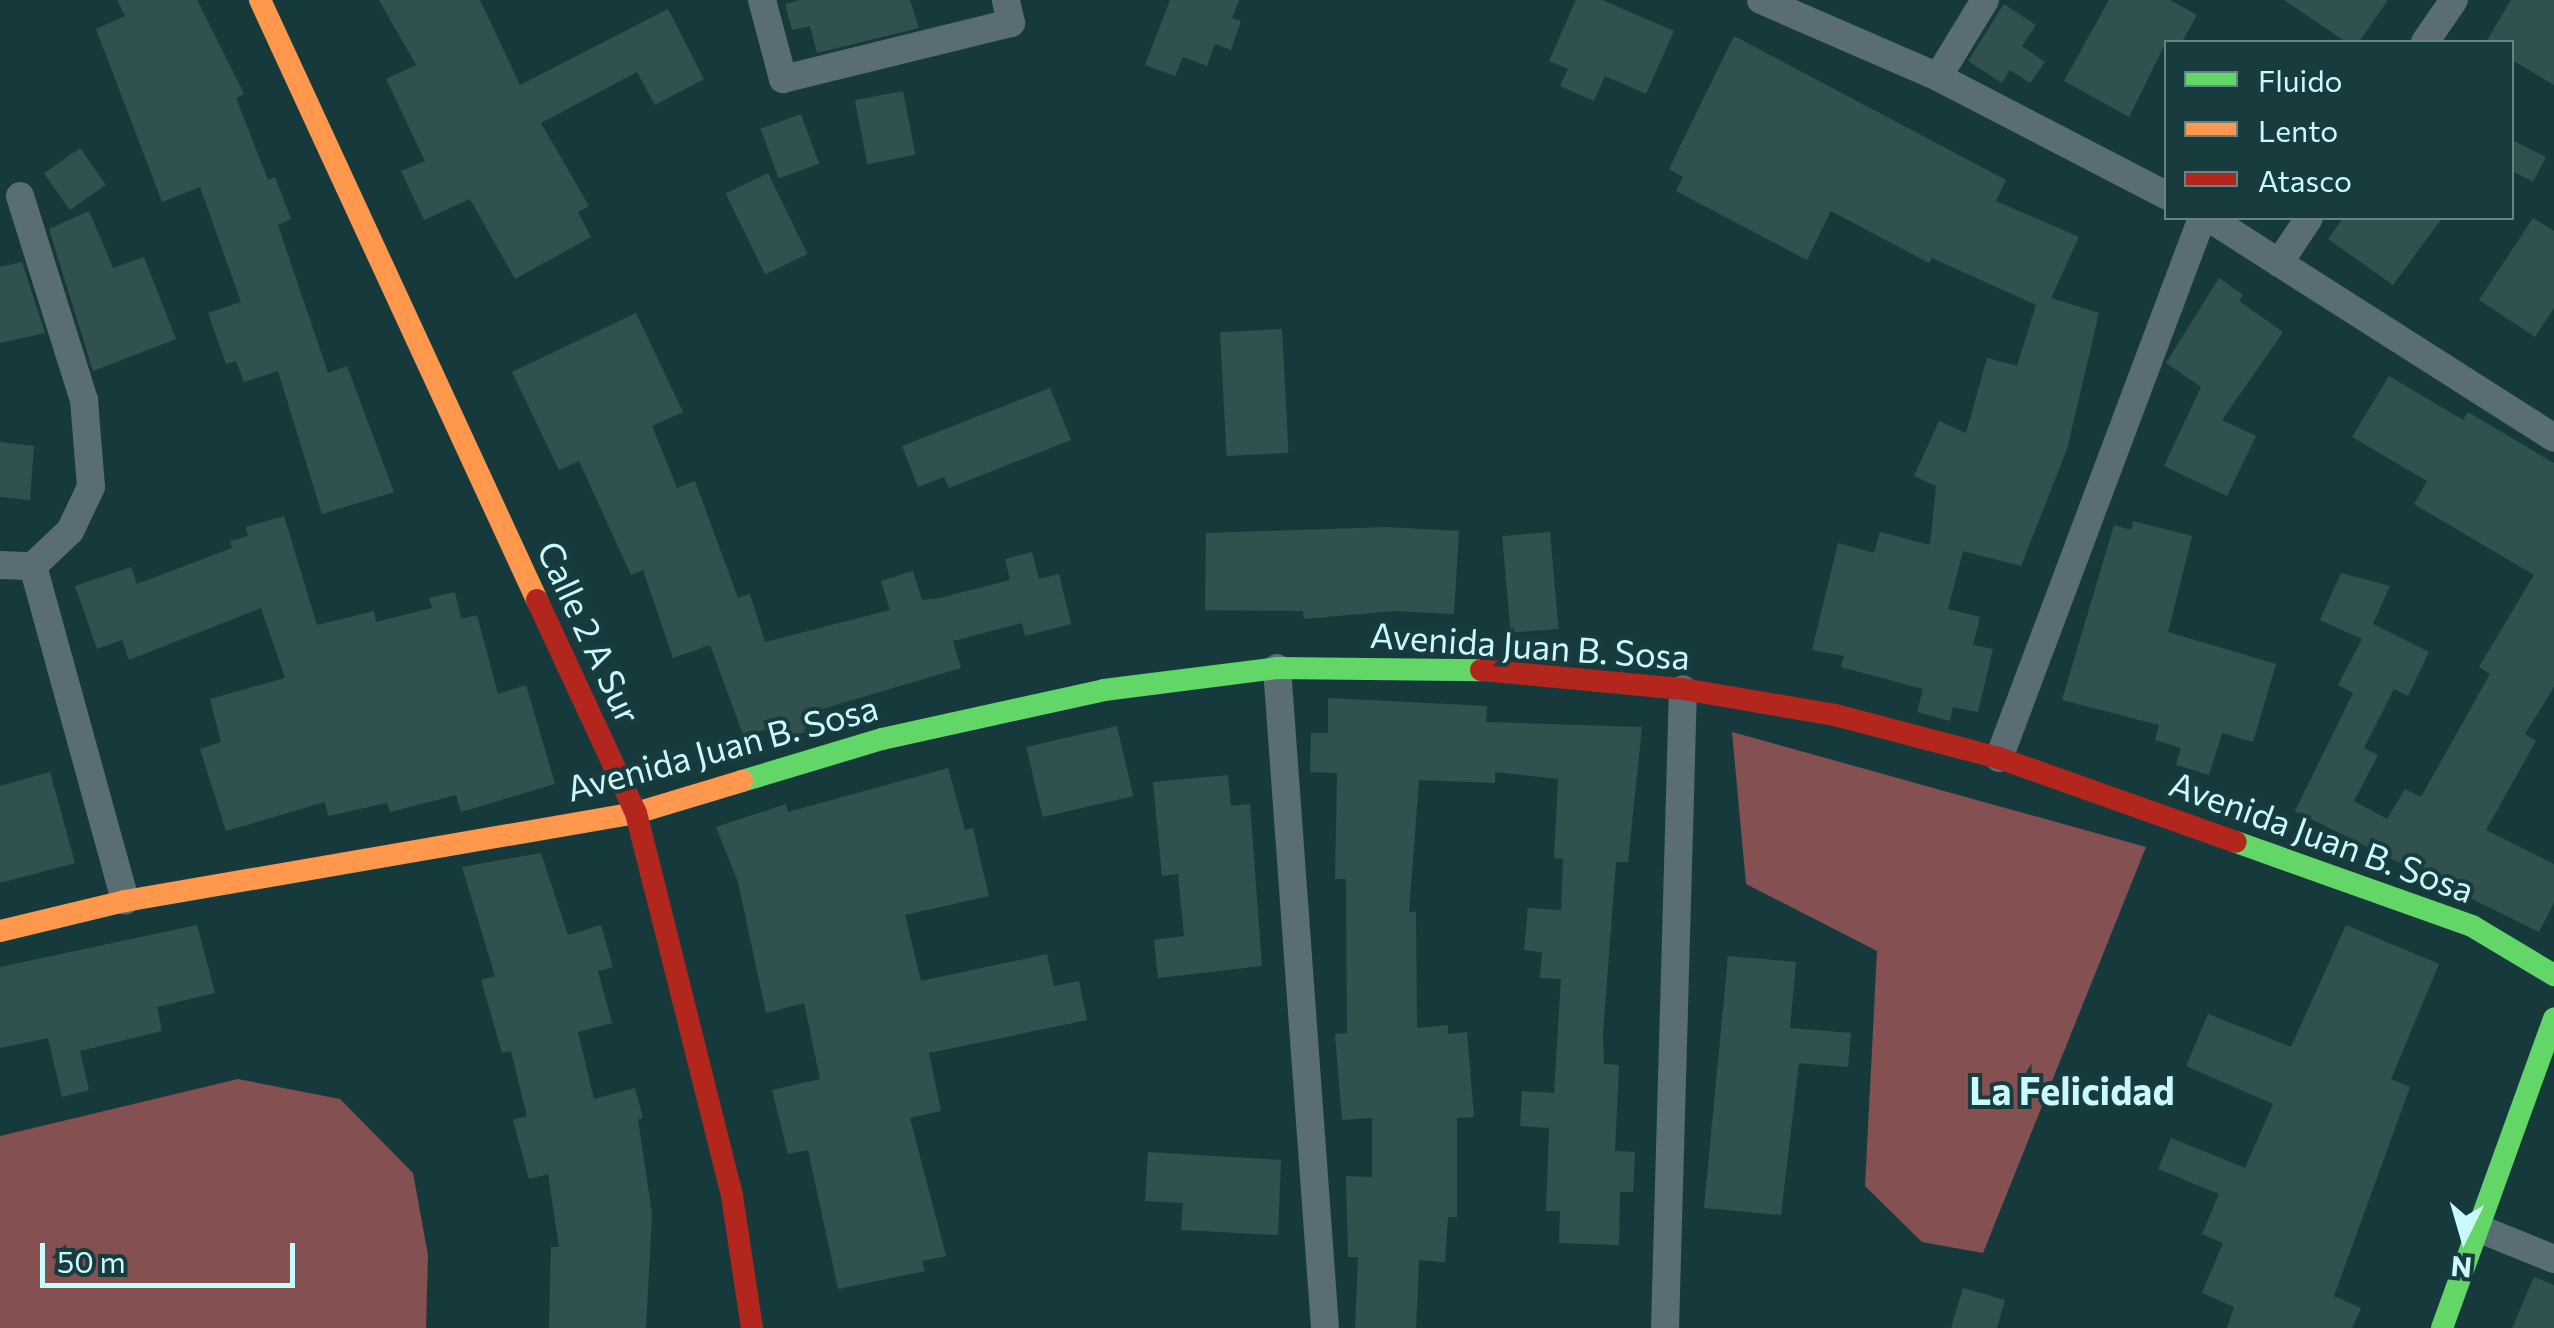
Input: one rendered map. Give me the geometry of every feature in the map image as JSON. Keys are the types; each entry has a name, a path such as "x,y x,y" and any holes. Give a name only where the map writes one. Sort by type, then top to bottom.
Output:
{"street":[{"name":"Calle 2 A Sur","path":"260,0 636,813 732,1196 752,1328"},
{"path":"762,0 783,79 1011,23 1006,2"},
{"path":"1762,0 1938,77 2164,194"},
{"path":"1938,77 1984,0"},
{"path":"2426,40 2454,0"},
{"path":"0,565 33,566 70,530 91,487 84,400 20,196"},
{"path":"1999,758 2204,220"},
{"path":"2208,220 2554,438"},
{"path":"2279,263 2309,220"},
{"path":"33,566 124,902"},
{"name":"Avenida Juan B. Sosa","path":"0,931 124,902 636,813 901,735 1104,690 1277,668 1436,666 1683,688 1835,716 1999,758 2472,926 2554,975"},
{"path":"1277,668 1325,1328"},
{"path":"1665,1328 1683,688"},
{"path":"2442,1328 2475,1228 2554,1020"},
{"path":"2475,1228 2554,1259"}],"shaded area":[{"path":"1732,732 2146,847 1983,1253 1922,1242 1865,1186 1877,951 1746,884"},
{"path":"238,1079 340,1099 413,1173 428,1255 426,1328 0,1328 0,1136"}],"building":[{"path":"117,0 197,0 244,94 236,98 268,180 275,177 291,219 278,225 328,373 347,366 394,492 322,514 278,371 244,382 236,361 226,364 208,313 241,302 200,187 162,202 96,29 125,16"},
{"path":"379,0 480,0 520,85 668,9 704,79 655,105 637,72 541,123 589,206 578,212 591,237 515,279 470,199 424,220 401,171 425,161 386,79 416,65"},
{"path":"800,0 910,0 919,28 817,53 810,26 792,30 785,4"},
{"path":"1170,0 1239,0 1232,18 1241,21 1231,50 1215,44 1207,66 1183,57 1175,76 1145,65"},
{"path":"1576,0 1602,0 1674,31 1646,94 1605,76 1594,101 1560,86 1568,69 1549,61"},
{"path":"2109,0 2170,0 2197,15 2183,40 2164,40 2129,117 2064,81"},
{"path":"2284,0 2388,0 2360,40 2343,40"},
{"path":"2511,0 2554,0 2554,85 2514,61 2514,40 2487,40"},
{"path":"2004,4 2036,25 2022,46 2045,62 2030,83 2010,70 2002,83 1968,61"},
{"path":"1734,36 2006,180 1996,201 2079,237 2051,298 2099,313 2067,449 2021,566 1963,551 1948,609 1980,617 1973,645 1993,649 1978,712 1953,707 1950,721 1917,712 1923,689 1841,667 1844,656 1812,650 1838,543 1874,553 1880,532 1930,545 1936,486 1914,476 1939,421 1966,433 1987,358 2017,366 2036,305 1932,258 1929,263 1831,211 1807,260 1676,191 1683,177 1669,169"},
{"path":"903,91 915,155 867,164 855,100"},
{"path":"801,114 819,164 779,179 761,129"},
{"path":"2514,141 2546,157 2533,182 2514,172"},
{"path":"80,148 106,185 70,210 44,173"},
{"path":"768,173 807,254 765,274 726,194"},
{"path":"89,211 113,268 144,257 176,339 93,371 49,229"},
{"path":"2533,218 2554,231 2554,308 2535,337 2479,300"},
{"path":"2342,220 2441,220 2393,285 2328,239"},
{"path":"22,262 45,333 0,343 0,267"},
{"path":"2219,278 2243,295 2239,301 2283,332 2222,420 2256,436 2227,496 2164,466 2201,387 2166,363"},
{"path":"636,313 683,412 652,426 677,488 695,481 738,598 750,594 765,642 890,610 881,581 913,571 922,600 940,598 1010,580 1005,559 1032,552 1039,579 1059,574 1071,624 1025,636 1022,623 953,641 961,668 802,715 808,731 783,739 778,725 744,737 710,645 673,658 643,570 631,575 579,461 559,470 512,372"},
{"path":"1282,329 1288,453 1227,456 1220,332"},
{"path":"2389,376 2463,420 2468,412 2554,463 2554,687 2525,734 2536,741 2486,830 2554,864 2554,903 2539,932 2295,811 2353,693 2338,685 2362,639 2320,620 2341,573 2390,586 2373,624 2429,652 2408,696 2394,689 2364,748 2378,755 2354,801 2387,819 2405,789 2421,797 2490,674 2479,667 2534,575 2414,504 2427,481 2352,437"},
{"path":"1050,388 1071,440 949,488 944,477 918,487 902,446"},
{"path":"0,442 34,446 30,500 0,497"},
{"path":"284,516 317,625 374,611 376,622 432,608 429,598 455,592 461,619 477,615 498,694 526,685 555,784 461,812 456,795 390,812 387,803 328,816 325,802 226,831 200,749 221,742 210,699 285,678 261,608 129,660 122,640 97,649 75,586 131,567 137,584 232,548 230,541 248,536 246,527"},
{"path":"2133,521 2192,536 2168,632 2276,664 2253,742 2222,733 2209,775 2176,765 2181,748 2155,740 2159,725 2062,700 2114,525 2131,530"},
{"path":"1387,527 1459,531 1454,614 1394,611 1304,619 1303,611 1205,610 1206,533"},
{"path":"1550,532 1558,629 1511,633 1502,536"},
{"path":"1328,698 1487,706 1486,722 1642,727 1628,862 1616,862 1603,1033 1604,1064 1619,1065 1615,1151 1635,1152 1633,1192 1620,1192 1619,1245 1559,1243 1560,1211 1546,1211 1549,1128 1520,1126 1522,1091 1554,1093 1561,979 1540,978 1542,952 1524,950 1528,908 1561,910 1563,859 1554,858 1558,779 1495,772 1495,783 1419,780 1409,912 1416,912 1417,1028 1448,1025 1448,1034 1467,1032 1474,1117 1457,1118 1457,1217 1448,1217 1445,1262 1419,1260 1416,1328 1355,1328 1358,1257 1348,1257 1346,1176 1372,1177 1372,1118 1342,1120 1335,1034 1347,1033 1346,879 1335,879 1337,773 1310,772 1311,733 1328,733"},
{"path":"1117,726 1133,796 1043,817 1026,747"},
{"path":"948,768 965,830 973,828 989,896 905,915 921,981 1047,954 1054,986 1079,981 1087,1020 929,1053 941,1111 910,1118 946,1256 922,1261 925,1271 838,1289 808,1150 788,1154 772,1090 820,1079 804,1003 766,1013 738,882 716,827 786,804 788,812"},
{"path":"50,772 75,863 0,883 0,786"},
{"path":"1228,775 1231,806 1250,804 1262,966 1158,978 1154,940 1184,936 1178,874 1162,876 1153,782"},
{"path":"541,853 568,935 601,925 613,967 598,971 612,1023 578,1032 594,1099 635,1088 643,1118 638,1120 652,1214 646,1328 549,1328 551,1247 559,1247 548,1174 529,1179 513,1120 527,1116 511,1051 502,1053 481,980 495,976 462,867"},
{"path":"197,925 215,993 157,1007 162,1031 80,1051 89,1090 62,1097 48,1038 0,1048 0,967"},
{"path":"2346,925 2439,964 2391,1079 2410,1087 2334,1296 2361,1308 2352,1328 2227,1328 2234,1307 2202,1293 2223,1243 2202,1234 2219,1194 2158,1169 2171,1138 2245,1168 2273,1104 2186,1066 2208,1014 2291,1047"},
{"path":"1728,956 1796,962 1790,1028 1851,1033 1848,1067 1799,1063 1781,1215 1704,1208"},
{"path":"1148,1152 1281,1160 1278,1235 1181,1230 1183,1203 1145,1201"},
{"path":"2534,1277 2554,1285 2554,1328 2512,1328"},
{"path":"1963,1288 2005,1300 1997,1328 1951,1328"}],"traffic: fast":[{"path":"742,781 882,739 1104,690 1277,668 1481,670"},
{"path":"2236,842 2472,926 2554,975"},
{"path":"2442,1328 2554,1019"}],"traffic: slow":[{"path":"260,0 537,600"},
{"path":"0,931 125,901 636,813 742,781"}],"traffic: jam":[{"path":"537,600 636,813 732,1196 752,1328"},
{"path":"1481,670 1683,689 1835,715 1999,758 2236,842"}],"district":[{"name":"La Felicidad","path":"2072,1090"}]}
